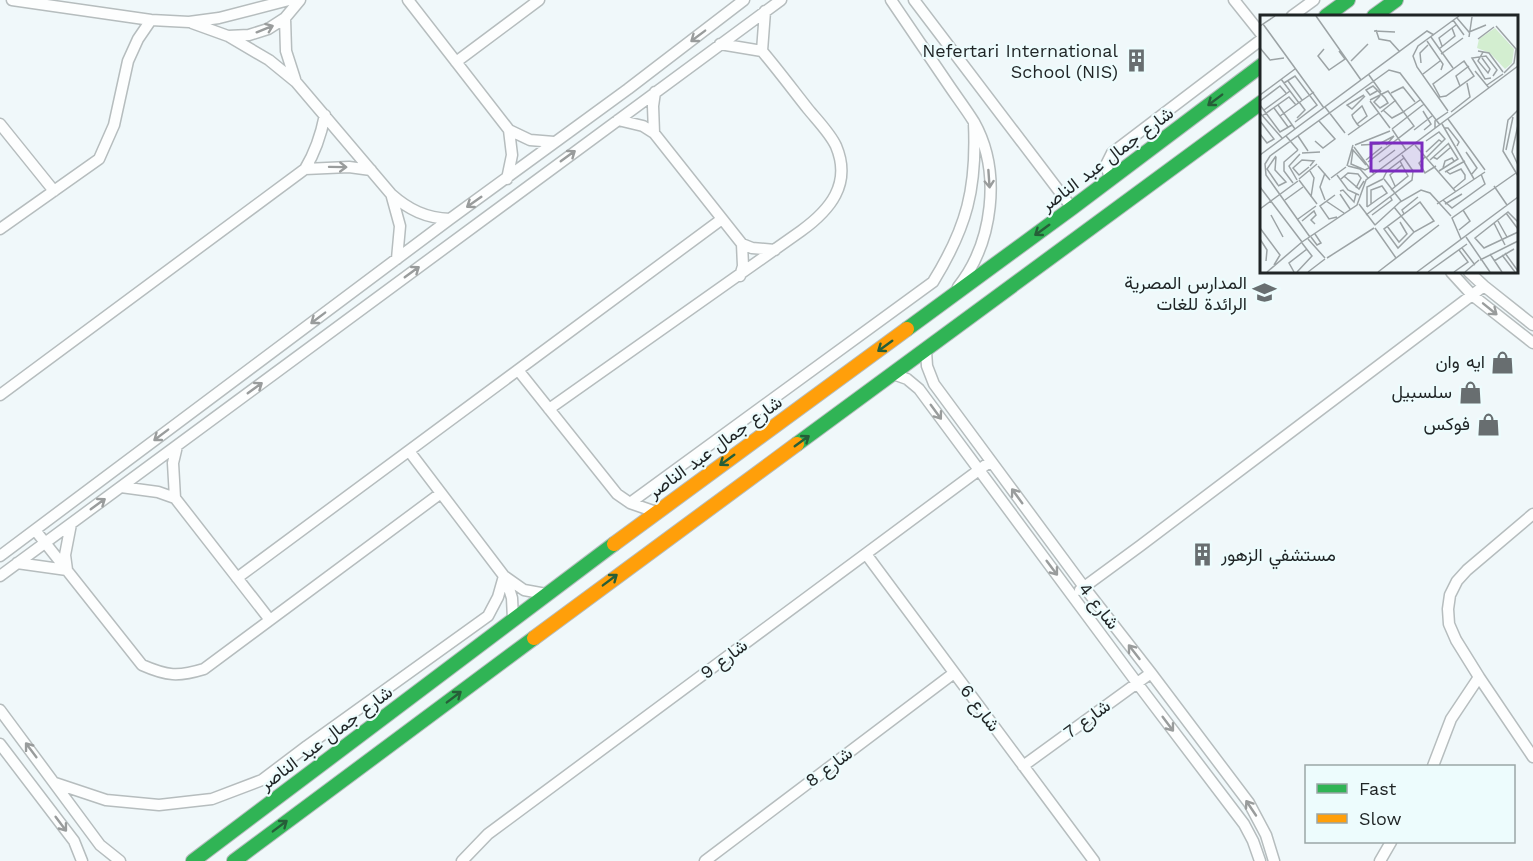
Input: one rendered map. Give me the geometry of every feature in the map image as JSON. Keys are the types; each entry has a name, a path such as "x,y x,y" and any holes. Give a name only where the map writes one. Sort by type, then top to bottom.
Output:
{"main road":[{"path":"1327,15 1348,0"},
{"path":"1375,15 1396,0"},
{"name":"شارع جمال عبد الناصر","path":"193,861 656,512 946,301 1260,66"},
{"path":"234,861 653,548 926,351 1260,103"},
{"path":"405,701 407,715 419,722"},
{"path":"361,734 374,744 377,754"}],"street":[{"path":"12,0 151,20 189,22 228,16 289,0"},
{"path":"228,36 249,35 268,29 285,18 300,0"},
{"path":"408,0 509,130 530,140 554,142"},
{"path":"456,62 539,0"},
{"path":"0,555 628,89 744,0"},
{"path":"0,576 781,0"},
{"path":"891,0 974,123 984,148 989,176 990,203 987,221 977,256 963,280 946,301"},
{"path":"914,0 1072,208"},
{"path":"1234,0 1260,34"},
{"path":"1293,15 1314,0"},
{"path":"762,51 765,11"},
{"path":"285,18 286,51 296,82"},
{"path":"0,229 99,159 114,125 128,61 138,39 151,20"},
{"path":"189,22 228,36 269,60 296,82 391,194 403,205 434,218 450,219"},
{"path":"1110,178 1106,165 1112,153 1260,39"},
{"path":"549,409 740,276 819,218 832,203 840,184 841,164 836,145 762,51 720,44"},
{"path":"628,89 639,104"},
{"path":"654,133 656,92"},
{"path":"0,395 305,168 318,143 325,116"},
{"path":"618,120 643,126 654,133 742,244 752,248 775,250"},
{"path":"630,503 933,282 950,254 967,212 976,157 974,123"},
{"path":"0,124 54,191"},
{"path":"507,179 512,155 509,130"},
{"path":"305,168 349,167 371,170"},
{"path":"391,194 397,209 399,226 397,259"},
{"path":"237,578 722,219"},
{"path":"740,276 743,266 742,244"},
{"path":"1452,273 1472,295 1533,344"},
{"path":"1470,273 1533,325"},
{"path":"1072,595 1484,286"},
{"name":"شارع 4","path":"926,351 927,366 934,384 1084,587 1249,803 1266,835 1274,861"},
{"path":"518,370 617,494 630,503 656,512"},
{"name":"شارع 4","path":"893,374 908,379 919,389 1244,824 1260,861"},
{"path":"175,498 173,463 177,446"},
{"path":"409,451 504,576 512,598 513,619"},
{"name":"شارع 9","path":"462,861 488,834 991,461"},
{"path":"121,487 158,492 175,498 270,620"},
{"path":"34,530 142,665 162,674 183,675 204,669 441,493"},
{"path":"1533,514 1457,581 1450,595 1448,609 1449,624 1479,677 1533,758"},
{"path":"67,570 66,539 71,524"},
{"name":"شارع 6","path":"866,554 1094,861"},
{"path":"17,563 67,570"},
{"path":"504,576 524,590 546,594"},
{"path":"55,783 106,800 159,805 212,798 262,780 488,616 498,597 504,576"},
{"name":"شارع 8","path":"705,861 954,673"},
{"name":"شارع 7","path":"1023,766 1151,673"},
{"path":"1433,765 1451,719 1479,677"},
{"path":"0,710 88,830 100,845 120,861"},
{"path":"0,744 74,841 82,861"},
{"path":"74,841 88,830"},
{"path":"1380,861 1390,843"}],"traffic: fast":[{"path":"1327,15 1348,0"},
{"path":"1375,15 1396,0"},
{"path":"907,329 1260,67"},
{"path":"797,444 1260,103"},
{"path":"193,861 614,544"},
{"path":"234,861 534,638"}],"traffic: slow":[{"path":"614,544 907,329"},
{"path":"534,638 797,444"}],"place":[{"name":"Nefertari International School (NIS)","path":"1136,61"},
{"name":"المدارس المصرية الرائدة للغات","path":"1265,293"},
{"name":"ايه وان","path":"1503,362"},
{"name":"سلسبيل","path":"1470,392"},
{"name":"فوكس","path":"1488,424"},
{"name":"مستشفي الزهور","path":"1203,555"}]}
